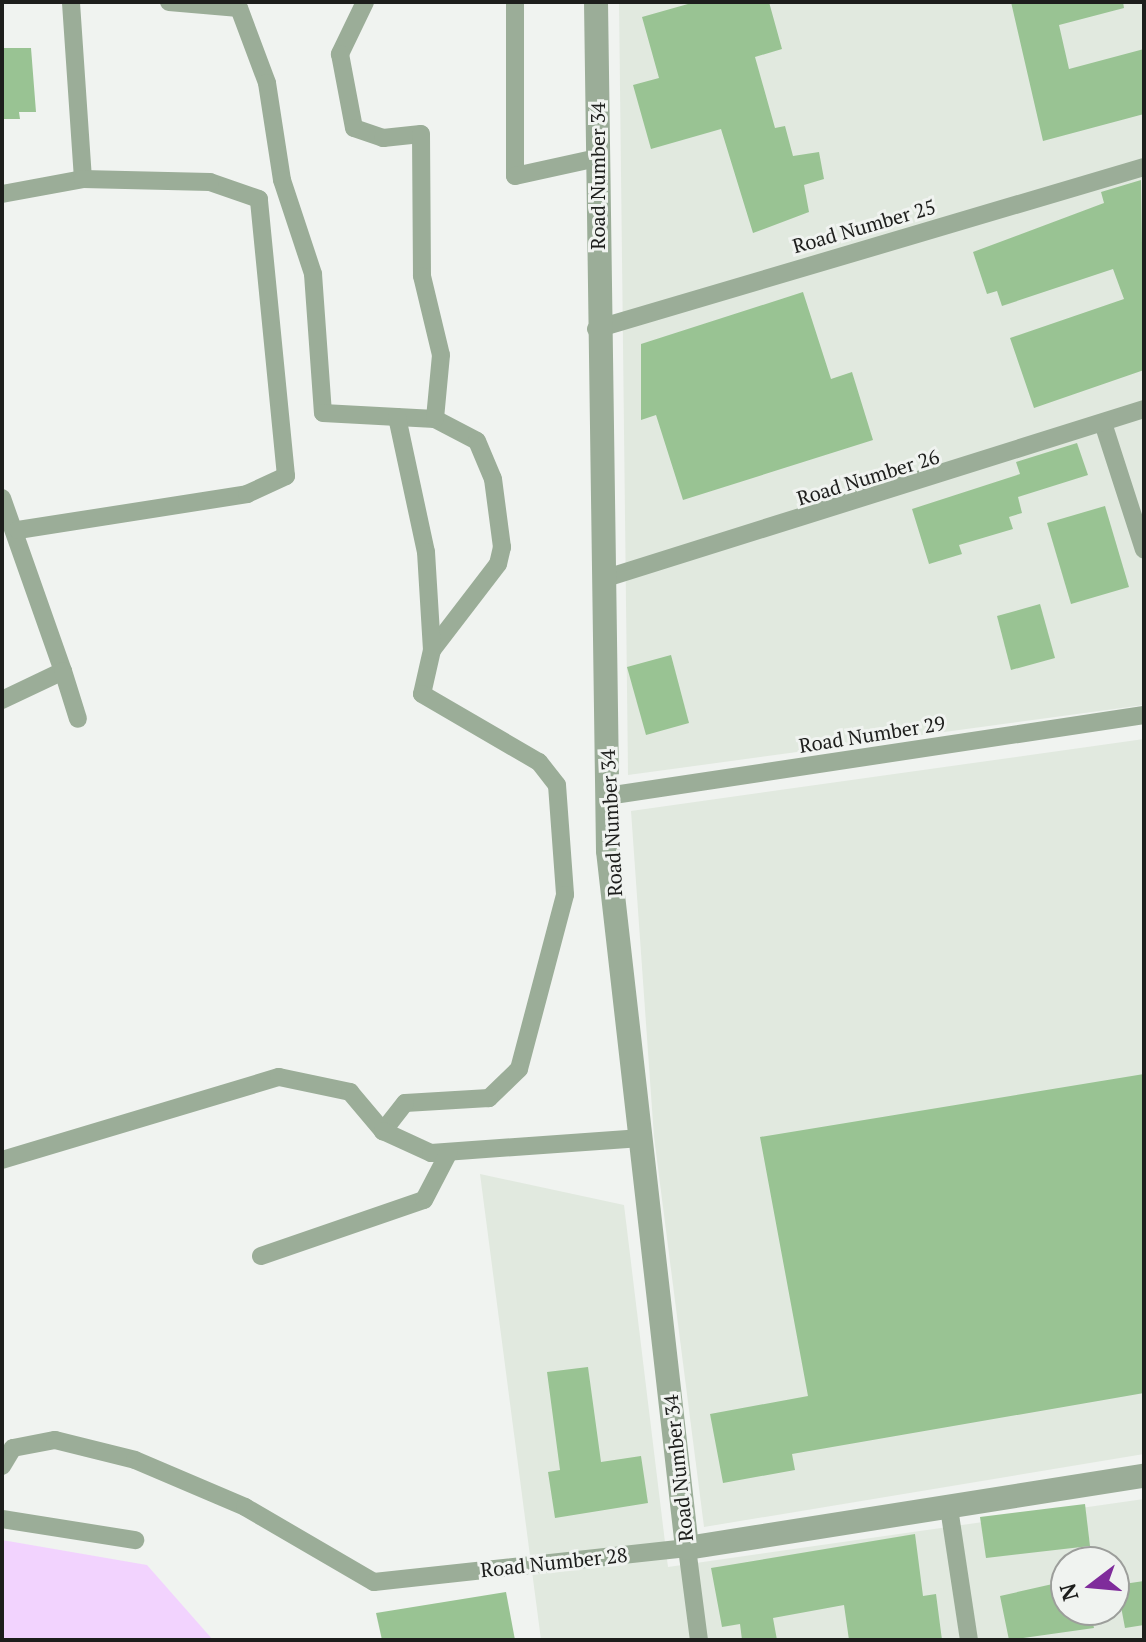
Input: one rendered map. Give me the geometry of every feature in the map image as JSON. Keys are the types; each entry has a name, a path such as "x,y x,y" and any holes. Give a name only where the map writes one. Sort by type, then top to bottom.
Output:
{"street":[{"path":"71,2 83,179"},
{"path":"169,2 239,8 262,68 282,180 313,274 323,413 435,419 477,441 493,479 502,547 498,564 432,650"},
{"path":"365,2 340,54 354,128 383,138 421,134 422,276 441,355 435,419"},
{"path":"515,2 515,176 597,158"},
{"name":"Road Number 34","path":"596,2 596,329 607,796 641,1138 699,1640"},
{"name":"Road Number 25","path":"596,329 1144,167"},
{"path":"2,194 83,179 210,182 259,199 286,476 247,494 18,530"},
{"name":"Road Number 26","path":"603,579 1144,409"},
{"path":"383,1131 405,1103 489,1098 512,1077 565,895 557,785 539,762 422,694 432,650 426,552 397,417"},
{"path":"1103,423 1144,550"},
{"path":"2,498 18,530 78,719"},
{"path":"2,700 63,671"},
{"name":"Road Number 29","path":"607,796 1144,715"},
{"path":"2,1160 279,1077 350,1092 383,1131 431,1153 641,1138"},
{"path":"261,1256 424,1200 449,1152"},
{"name":"Road Number 28","path":"2,1466 13,1448 55,1440 135,1460 245,1507 374,1582 687,1548 1144,1476"},
{"path":"949,1508 969,1640"},
{"path":"2,1519 135,1540"}],"shaded area":[{"path":"619,2 1144,2 1144,705 628,775"},
{"path":"1144,739 1144,1454 704,1527 654,1137 631,811"},
{"path":"480,1174 624,1205 668,1567 1144,1499 1144,1640 541,1640"},
{"path":"2,1540 147,1565 213,1640 2,1640"}],"building":[{"path":"695,2 769,2 782,49 755,57 775,128 785,126 793,156 819,152 824,179 804,185 809,212 753,233 721,129 651,149 633,85 659,78 642,17"},
{"path":"1011,2 1123,2 1124,8 1059,25 1069,69 1144,49 1144,114 1043,141"},
{"path":"3,48 31,48 36,112 19,112 20,119 2,119"},
{"path":"1141,180 1144,370 1034,408 1010,338 1124,299 1113,269 1002,306 997,291 987,294 973,252 1104,203 1101,192"},
{"path":"803,292 831,379 852,372 873,440 683,500 656,415 641,420 641,344"},
{"path":"1077,443 1088,475 1018,497 1022,513 1009,517 1013,529 959,545 962,554 929,564 912,509 1020,474 1016,462"},
{"path":"1105,506 1129,587 1071,604 1047,523"},
{"path":"1040,604 1055,658 1011,670 997,616"},
{"path":"671,655 689,723 646,735 627,667"},
{"path":"1144,1074 1144,1393 792,1454 795,1470 723,1483 710,1414 808,1396 760,1137"},
{"path":"588,1367 601,1462 641,1456 648,1503 555,1518 548,1472 560,1470 547,1372"},
{"path":"1085,1504 1090,1546 1050,1546 1050,1551 986,1558 980,1517"},
{"path":"915,1534 923,1596 936,1594 942,1640 849,1640 844,1605 773,1618 777,1640 742,1640 740,1624 722,1627 711,1568"},
{"path":"1144,1581 1144,1625 1125,1628 1130,1626 1130,1583"},
{"path":"1050,1585 1050,1626 1094,1628 1009,1640 1000,1596"},
{"path":"506,1592 515,1640 382,1640 376,1613"}]}
